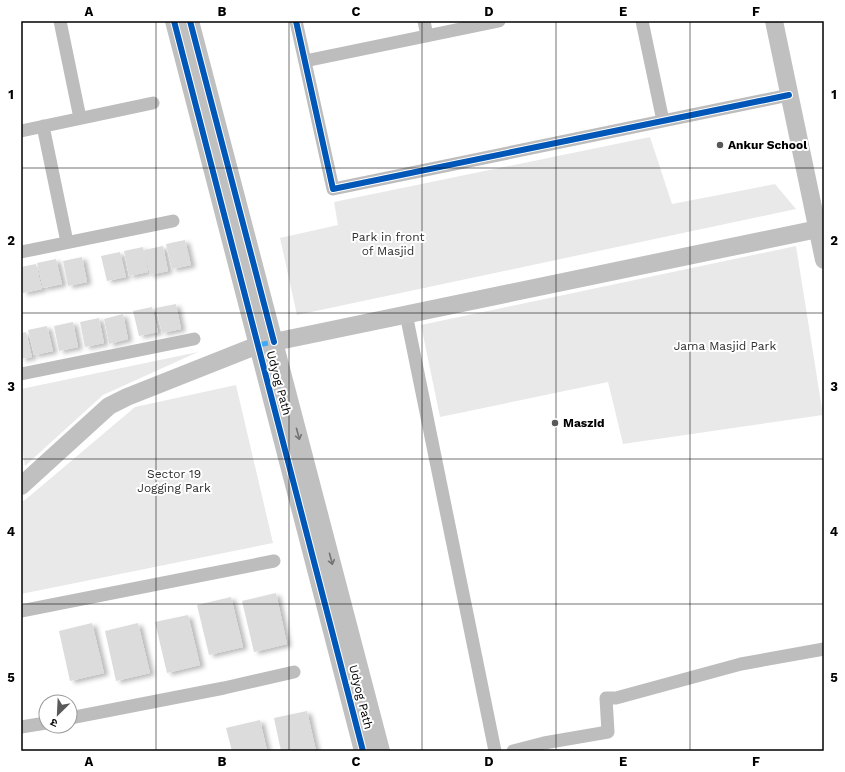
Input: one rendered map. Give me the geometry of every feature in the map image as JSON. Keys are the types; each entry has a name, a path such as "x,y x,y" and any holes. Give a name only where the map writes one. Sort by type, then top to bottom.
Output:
{"main road":[{"name":"Udyog Path","path":"174,21 381,751"},
{"name":"Udyog Path","path":"190,21 363,751"},
{"path":"774,21 824,260"},
{"path":"21,486 109,406 127,397 266,343 818,229"}],"street":[{"path":"60,21 80,118"},
{"path":"296,21 333,189 789,95"},
{"path":"424,21 427,36"},
{"path":"305,61 499,21"},
{"path":"642,21 663,121"},
{"path":"21,131 153,103"},
{"path":"43,126 67,242"},
{"path":"21,252 173,221"},
{"path":"406,314 495,751"},
{"path":"21,374 194,339"},
{"path":"21,611 274,561"},
{"path":"513,751 544,743 608,732 606,698 616,698 741,664 824,649"},
{"path":"78,716 224,688 294,672"},
{"path":"21,727 38,724"}],"green space":[{"name":"Park in front of Masjid","path":"650,137 672,204 775,184 796,209 297,315 280,238 338,225 334,202"},
{"name":"Jama Masjid Park","path":"796,246 823,415 623,444 608,382 440,417 421,325"},
{"path":"198,352 103,395 25,466 21,441 21,389"},
{"name":"Sector 19 Jogging Park","path":"236,385 273,543 21,594 21,502 135,407"}],"building":[{"path":"185,240 191,265 172,269 166,244"},
{"path":"163,246 168,271 150,275 144,250"},
{"path":"143,247 148,272 129,276 124,251"},
{"path":"120,252 126,277 107,281 101,256"},
{"path":"82,257 87,282 68,286 63,261"},
{"path":"56,259 62,284 43,288 37,263"},
{"path":"36,264 42,289 23,293 21,286 21,267"},
{"path":"176,304 181,329 162,333 156,308"},
{"path":"152,307 158,332 139,336 133,311"},
{"path":"123,314 128,339 109,344 104,319"},
{"path":"99,318 104,343 85,347 80,322"},
{"path":"73,322 78,347 59,351 54,326"},
{"path":"47,326 53,351 34,355 28,330"},
{"path":"26,332 32,357 21,359 21,333"},
{"path":"276,593 287,644 254,652 242,601"},
{"path":"231,597 243,647 209,655 197,605"},
{"path":"188,615 200,665 167,673 155,622"},
{"path":"92,623 104,673 70,681 59,631"},
{"path":"138,623 150,673 116,681 105,631"},
{"path":"307,711 316,751 281,751 274,718"},
{"path":"260,720 267,751 232,751 226,728"}],"marked path":[{"path":"258,345 274,342"}],"cycle path":[{"path":"174,21 363,751"},
{"path":"190,21 274,342"},
{"path":"296,21 333,189 789,95"}],"place":[{"name":"Ankur School","path":"720,145"},
{"name":"Maszid","path":"555,423"}]}
